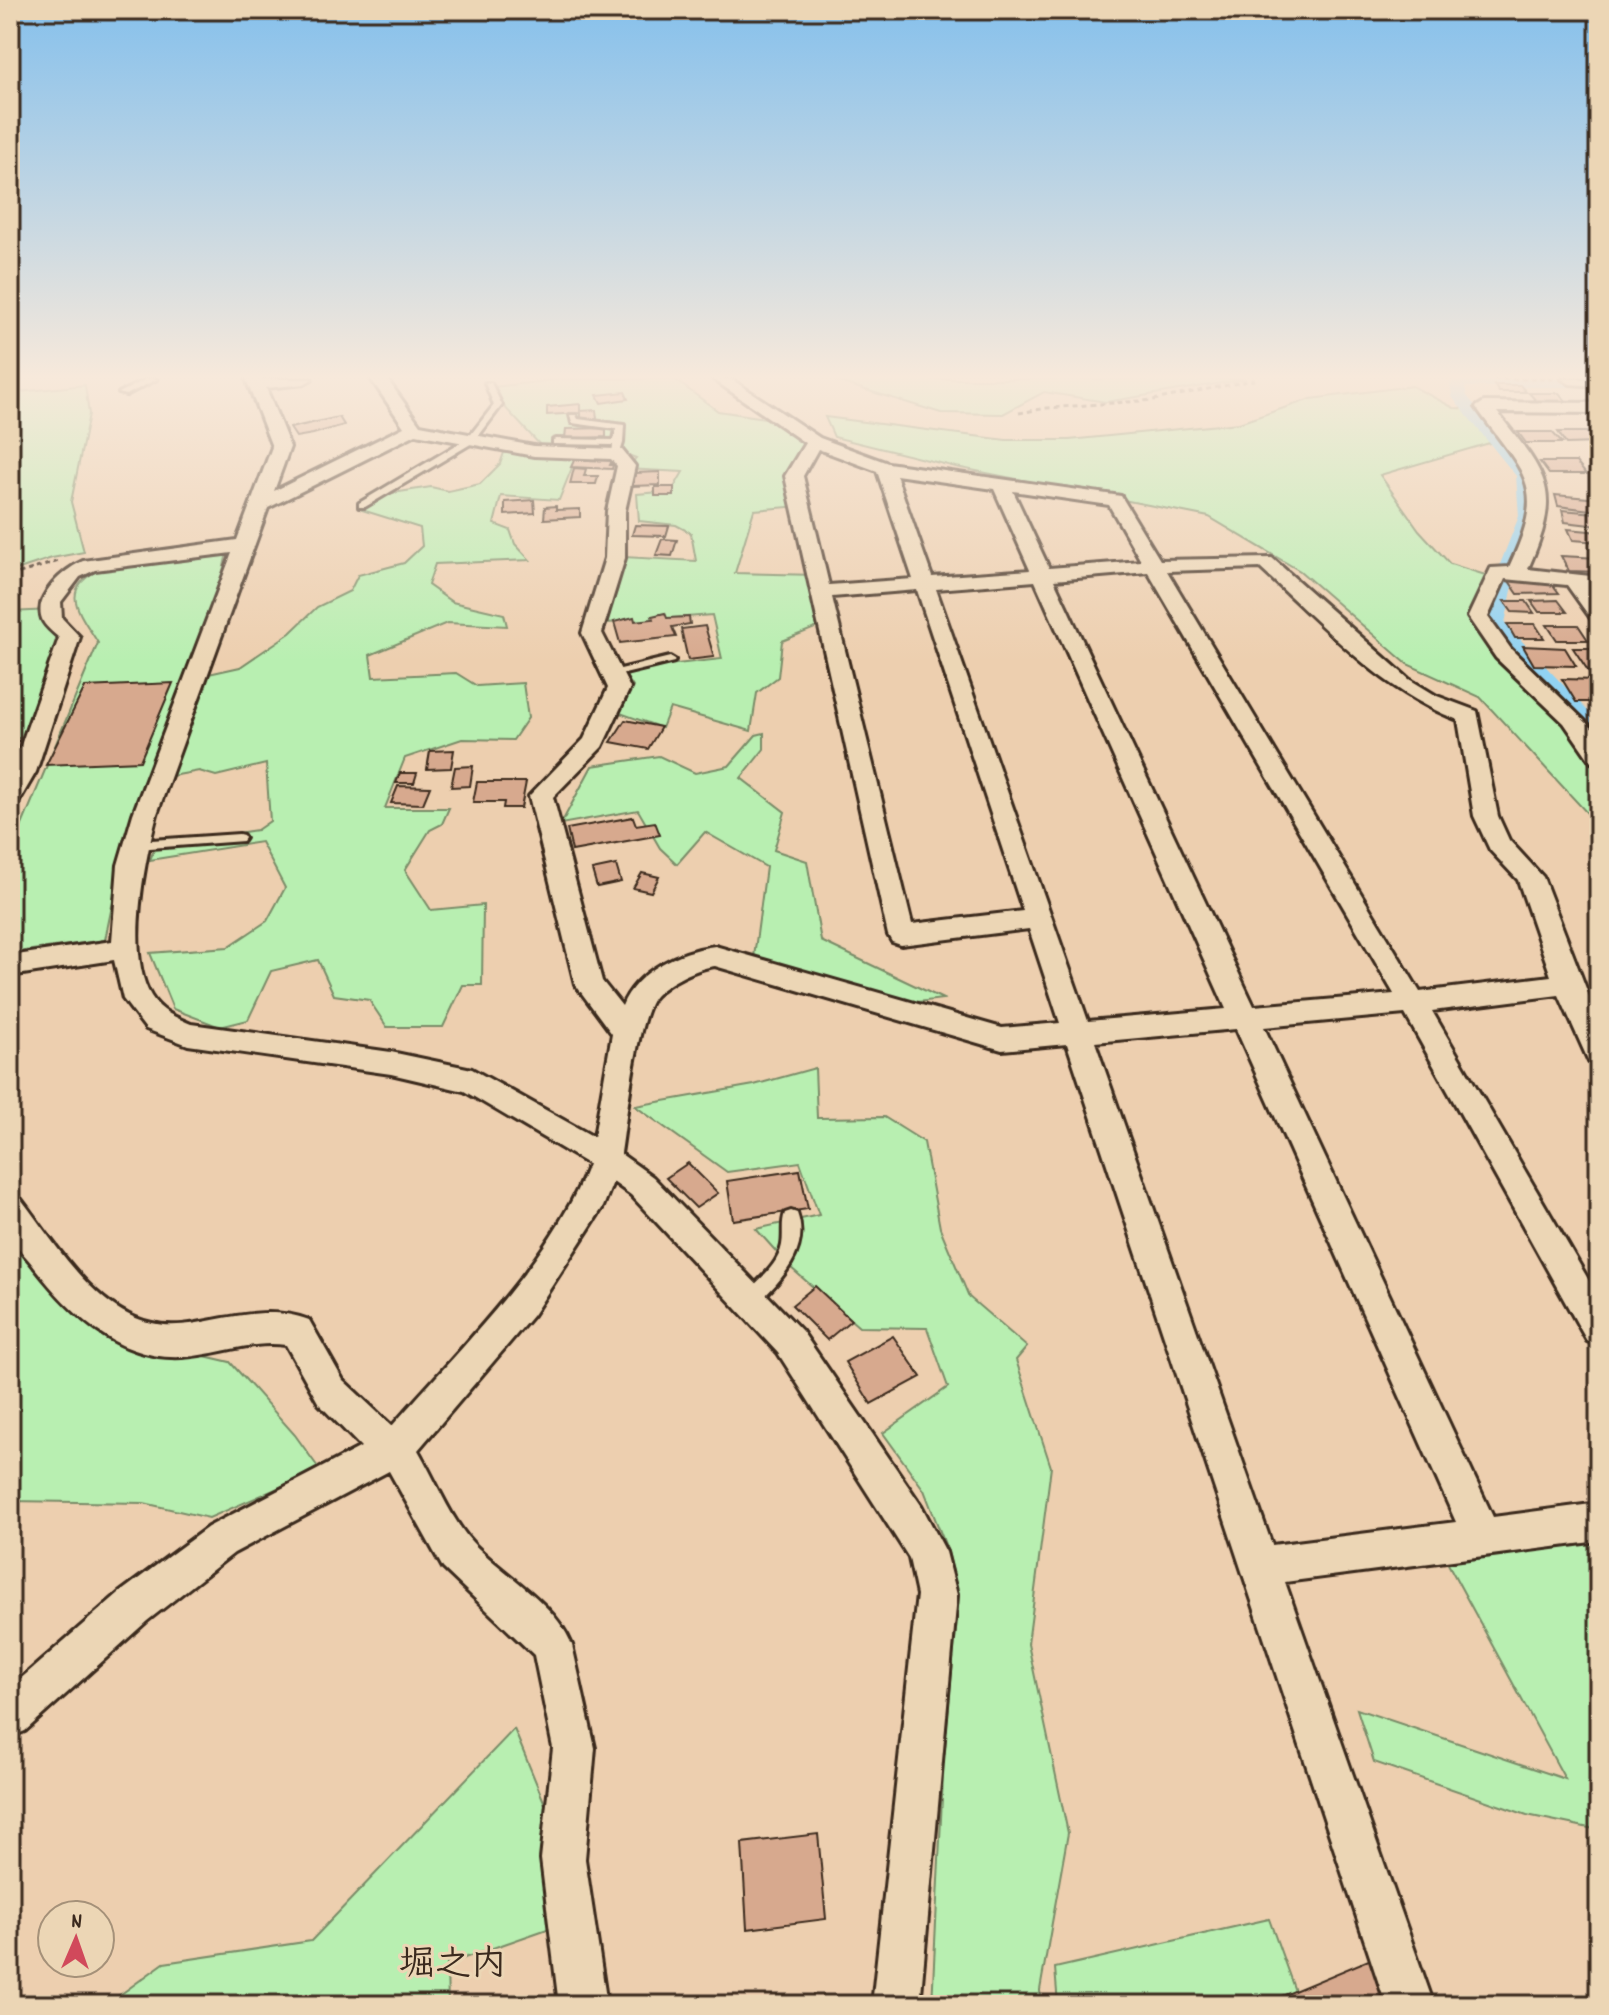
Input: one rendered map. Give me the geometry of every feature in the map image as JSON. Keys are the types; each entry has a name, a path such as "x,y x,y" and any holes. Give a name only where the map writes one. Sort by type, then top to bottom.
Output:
{"street":[{"path":"271,473 131,865 125,949 137,999 156,1021 188,1034 391,1063 472,1081 605,1159 642,1186 790,1342 908,1518 927,1552 937,1595 896,2005"},
{"path":"259,505 324,473"},
{"path":"624,473 616,511 615,558 592,633 619,688 594,742 541,796 589,984 627,1032"},
{"path":"796,473 901,935 1039,918"},
{"path":"887,473 1410,2005"},
{"path":"919,473 1115,500 1151,566 1413,1003 1599,1330"},
{"path":"1516,574 1539,520 1537,488 1530,473"},
{"path":"1001,485 1482,1536"},
{"path":"10,798 24,772 70,637 52,619 51,602 73,573 108,561 246,545"},
{"path":"821,592 1151,566 1265,562 1401,684 1429,701 1469,716 1486,816 1499,844 1530,877 1568,984 1599,1054"},
{"path":"1599,583 1498,572 1478,617 1486,633 1502,652 1575,719 1599,757"},
{"path":"1574,581 1599,616"},
{"path":"10,966 125,949"},
{"path":"10,1716 133,1607 221,1540 396,1448 521,1304 592,1197 605,1159 627,1032 642,991 694,959 715,956 1002,1039 1413,1003 1568,984"},
{"path":"10,1209 70,1286 124,1333 179,1341 273,1325 297,1331 331,1392 374,1435 396,1448 457,1554 526,1616 552,1645 574,1748 563,1859 583,2005"},
{"path":"1261,1566 1599,1522"}],"lane":[{"path":"362,505 416,473"},
{"path":"612,674 670,660"},
{"path":"137,845 239,838"},
{"path":"750,1300 783,1266 793,1245 791,1218"}],"green space":[{"path":"10,473 77,473 71,502 84,552 52,558 10,572"},
{"path":"491,473 570,473 559,500 501,496 494,524 510,530 515,544 530,560 435,564 428,585 452,602 504,614 507,626 447,623 370,655 373,677 456,673 477,686 523,683 528,718 513,740 462,739 405,758 385,808 449,808 442,824 430,830 405,870 431,910 483,905 482,985 463,985 443,1027 387,1027 369,1000 334,995 318,960 271,971 248,1020 220,1027 173,1009 150,953 228,947 267,921 285,888 261,842 150,860 156,845 257,830 270,821 266,764 216,776 199,771 172,776 195,677 240,667 290,633 317,607 350,591 358,575 404,563 422,546 420,528 362,510 374,496 431,487 448,491 480,484"},
{"path":"682,473 787,473 801,506 754,510 735,573 817,575 828,623 782,641 778,677 757,693 751,731 670,708 662,728 620,713 633,687 622,670 722,659 712,615 593,624 617,591 624,557 696,561 691,533 676,525 639,521 637,494 672,491"},
{"path":"987,473 1387,473 1380,475 1419,530 1450,564 1495,578 1483,627 1599,757 1599,826 1480,697 1407,664 1300,571 1209,517"},
{"path":"227,552 221,582 121,862 105,940 10,953 10,854 98,643 76,603 79,585 100,569"},
{"path":"51,610 68,636 37,736 10,739 10,612"},
{"path":"764,733 764,749 741,778 785,812 774,850 807,861 821,941 943,999 909,1003 754,957 766,867 705,832 677,864 660,848 638,810 561,824 592,766 659,756 695,773 729,766 756,735"},
{"path":"815,1068 817,1118 884,1117 924,1142 940,1228 969,1297 1027,1347 1016,1360 1051,1467 1028,1644 1068,1833 1040,1990 1041,2005 932,2005 944,1756 959,1596 948,1552 924,1490 883,1433 948,1387 927,1328 859,1327 790,1267 756,1229 819,1215 800,1162 727,1172 635,1106 754,1085"},
{"path":"10,1223 102,1332 230,1362 295,1435 320,1470 209,1518 144,1503 10,1501"},
{"path":"1599,1540 1599,1830 1527,1815 1374,1762 1357,1709 1565,1779 1446,1560"},
{"path":"514,1729 547,1809 556,1926 447,1964 448,2005 106,2005 164,1963 311,1941"},
{"path":"1269,1919 1300,2005 1058,2005 1055,1968"}],"building":[{"path":"573,473 598,476 596,484 570,484"},
{"path":"634,473 660,473 660,485 632,486"},
{"path":"655,487 674,487 674,496 655,496"},
{"path":"1555,495 1599,499 1599,511 1558,506"},
{"path":"534,500 535,513 505,515 505,502"},
{"path":"556,506 556,510 580,509 580,517 544,519 545,507"},
{"path":"1562,510 1595,513 1599,526 1565,522"},
{"path":"635,525 669,526 666,536 632,535"},
{"path":"1568,529 1599,532 1599,542 1573,540"},
{"path":"662,539 677,540 672,556 656,555"},
{"path":"1561,556 1599,558 1599,572 1569,571"},
{"path":"1509,581 1550,581 1559,593 1518,594"},
{"path":"1558,600 1567,612 1539,612 1531,601"},
{"path":"1504,601 1526,601 1534,613 1512,612"},
{"path":"665,613 667,618 689,617 690,624 672,627 676,637 620,643 614,622 634,617 635,621 653,619 652,616"},
{"path":"1507,624 1535,624 1544,638 1515,638"},
{"path":"1547,625 1578,625 1588,640 1557,640"},
{"path":"705,626 714,657 688,660 681,629"},
{"path":"1523,646 1565,648 1576,666 1534,665"},
{"path":"1573,648 1593,648 1599,656 1599,675 1591,675"},
{"path":"1562,679 1597,680 1599,702 1576,702"},
{"path":"173,683 140,761 46,765 85,687"},
{"path":"625,720 661,727 648,749 611,742"},
{"path":"24,740 10,783 10,742"},
{"path":"454,750 451,768 427,769 430,751"},
{"path":"473,766 470,786 451,787 455,767"},
{"path":"400,773 417,773 414,783 396,783"},
{"path":"477,782 526,782 521,808 503,808 504,802 473,802"},
{"path":"398,786 430,787 423,804 391,803"},
{"path":"633,817 636,825 655,822 660,835 572,851 567,829"},
{"path":"616,865 621,882 597,887 592,870"},
{"path":"642,873 659,877 651,892 633,888"},
{"path":"688,1163 718,1193 696,1208 666,1178"},
{"path":"800,1170 808,1209 733,1220 727,1181"},
{"path":"815,1286 851,1320 827,1340 792,1305"},
{"path":"893,1336 921,1377 871,1404 845,1362"},
{"path":"818,1834 826,1919 747,1929 742,1843"},
{"path":"1371,1959 1393,2005 1286,2005 1282,1996"}],"waterway":[{"path":"1522,473 1528,516 1508,567 1495,624 1522,657 1599,735"}],"district":[{"name":"堀之内","path":"453,1961"}]}
